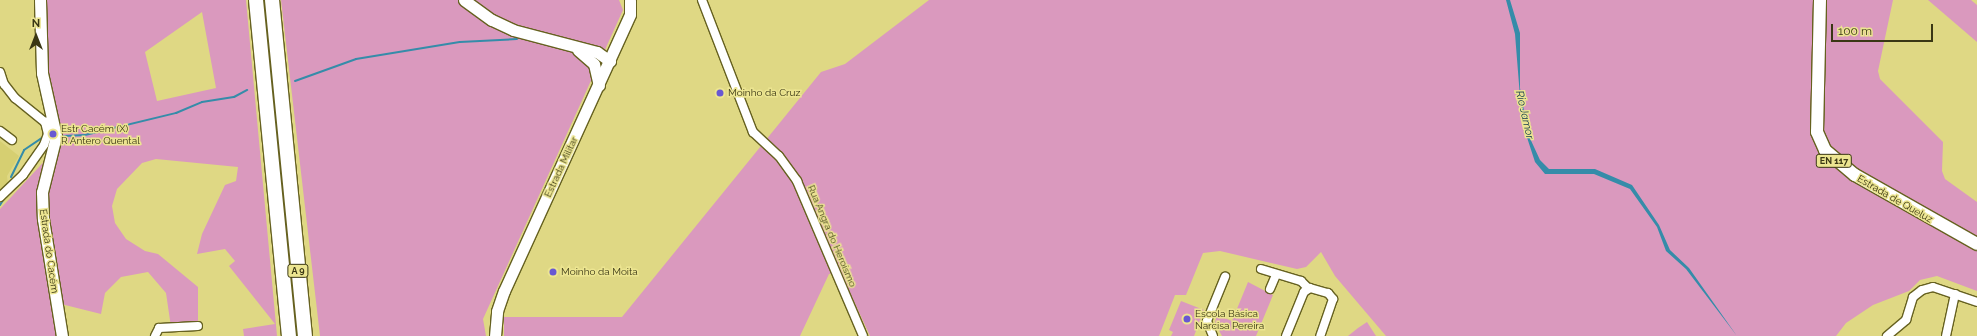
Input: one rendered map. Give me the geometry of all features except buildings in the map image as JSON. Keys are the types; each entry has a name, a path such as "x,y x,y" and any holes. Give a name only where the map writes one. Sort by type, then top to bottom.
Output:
{"highway":[{"name":"A 9","path":"256,0 275,210 289,336"},
{"name":"A 9","path":"272,0 291,206 305,336"}],"main road":[{"name":"Estrada de Queluz","path":"1820,0 1818,132 1825,150 1855,175 1977,244"}],"street":[{"name":"Estrada do Cacém","path":"40,0 42,73 49,121 56,136 42,192 43,219 62,336"},
{"path":"464,0 492,20 513,30 610,61"},
{"name":"Estrada Militar","path":"495,336 497,310 504,291 620,38 630,14 630,0"},
{"name":"Rua Angra do Heroísmo","path":"702,0 753,132 779,156 797,181 863,336"},
{"path":"585,52 609,47 620,38"},
{"path":"585,52 594,64 599,85"},
{"path":"0,72 4,84 15,98 49,121 48,134 44,145 23,175 0,197"},
{"path":"0,131 12,140"},
{"path":"1262,269 1276,275 1301,281 1308,288 1328,293 1333,299 1320,336"},
{"path":"1270,289 1276,275"},
{"path":"1213,336 1207,321 1225,277"},
{"path":"1887,336 1906,320 1917,292 1933,287 1977,302"},
{"path":"1286,336 1308,288"},
{"path":"1946,336 1955,294"},
{"path":"155,336 159,328 198,326"}],"shaded area":[{"path":"40,0 246,0 277,336 244,336 243,329 275,324 229,266 235,261 225,249 197,254 202,234 225,185 236,181 238,167 156,159 142,163 117,189 112,206 115,223 126,239 145,251 158,254 198,287 198,326 171,327 166,293 148,272 121,277 105,293 101,314 57,303 62,336 0,336 0,209 52,153","holes":["202,12 216,88 157,101 145,52"]},
{"path":"281,0 619,0 623,10 483,319 486,336 320,336"},
{"path":"929,0 1893,0 1878,71 1880,79 1943,142 1942,171 1945,179 1977,202 1977,291 1937,276 1920,280 1909,291 1873,305 1846,323 1836,336 1386,336 1335,276 1321,252 1306,267 1297,269 1220,251 1203,253 1186,295 1175,295 1159,336 870,336 841,273 829,274 800,336 504,336 504,317 622,317 821,72 845,64"},
{"path":"1928,0 1971,0 1977,5 1977,42"},
{"path":"0,141 19,156 7,176 8,184 0,193"},
{"path":"1248,282 1273,295 1256,336 1222,336 1215,323 1217,314 1223,313 1222,317 1232,321"},
{"name":"Escola Básica Narcisa Pereira","path":"1181,301 1204,310 1194,336 1171,336 1173,332 1169,330"},
{"path":"1367,322 1376,336 1348,336 1358,328"}],"water":[{"name":"Rio Jamor","path":"1506,0 1510,0 1520,33 1520,88 1528,134 1540,160 1549,169 1595,169 1632,185 1659,225 1670,250 1689,268 1737,336 1686,269 1666,251 1657,227 1630,189 1594,174 1545,174 1535,162 1522,122 1515,34"}],"waterway":[{"path":"295,81 356,59 460,42 517,39"},
{"path":"64,136 85,135 176,113 202,102 234,97 247,90"},
{"path":"11,177 24,150 43,137"},
{"path":"0,205 5,197"}],"place":[{"name":"Moinho da Cruz","path":"720,93"},
{"name":"Estr Cacém (X) R Antero Quental","path":"53,134"},
{"name":"Moinho da Moita","path":"553,272"},
{"name":"Escola Básica Narcisa Pereira","path":"1187,319"}]}
